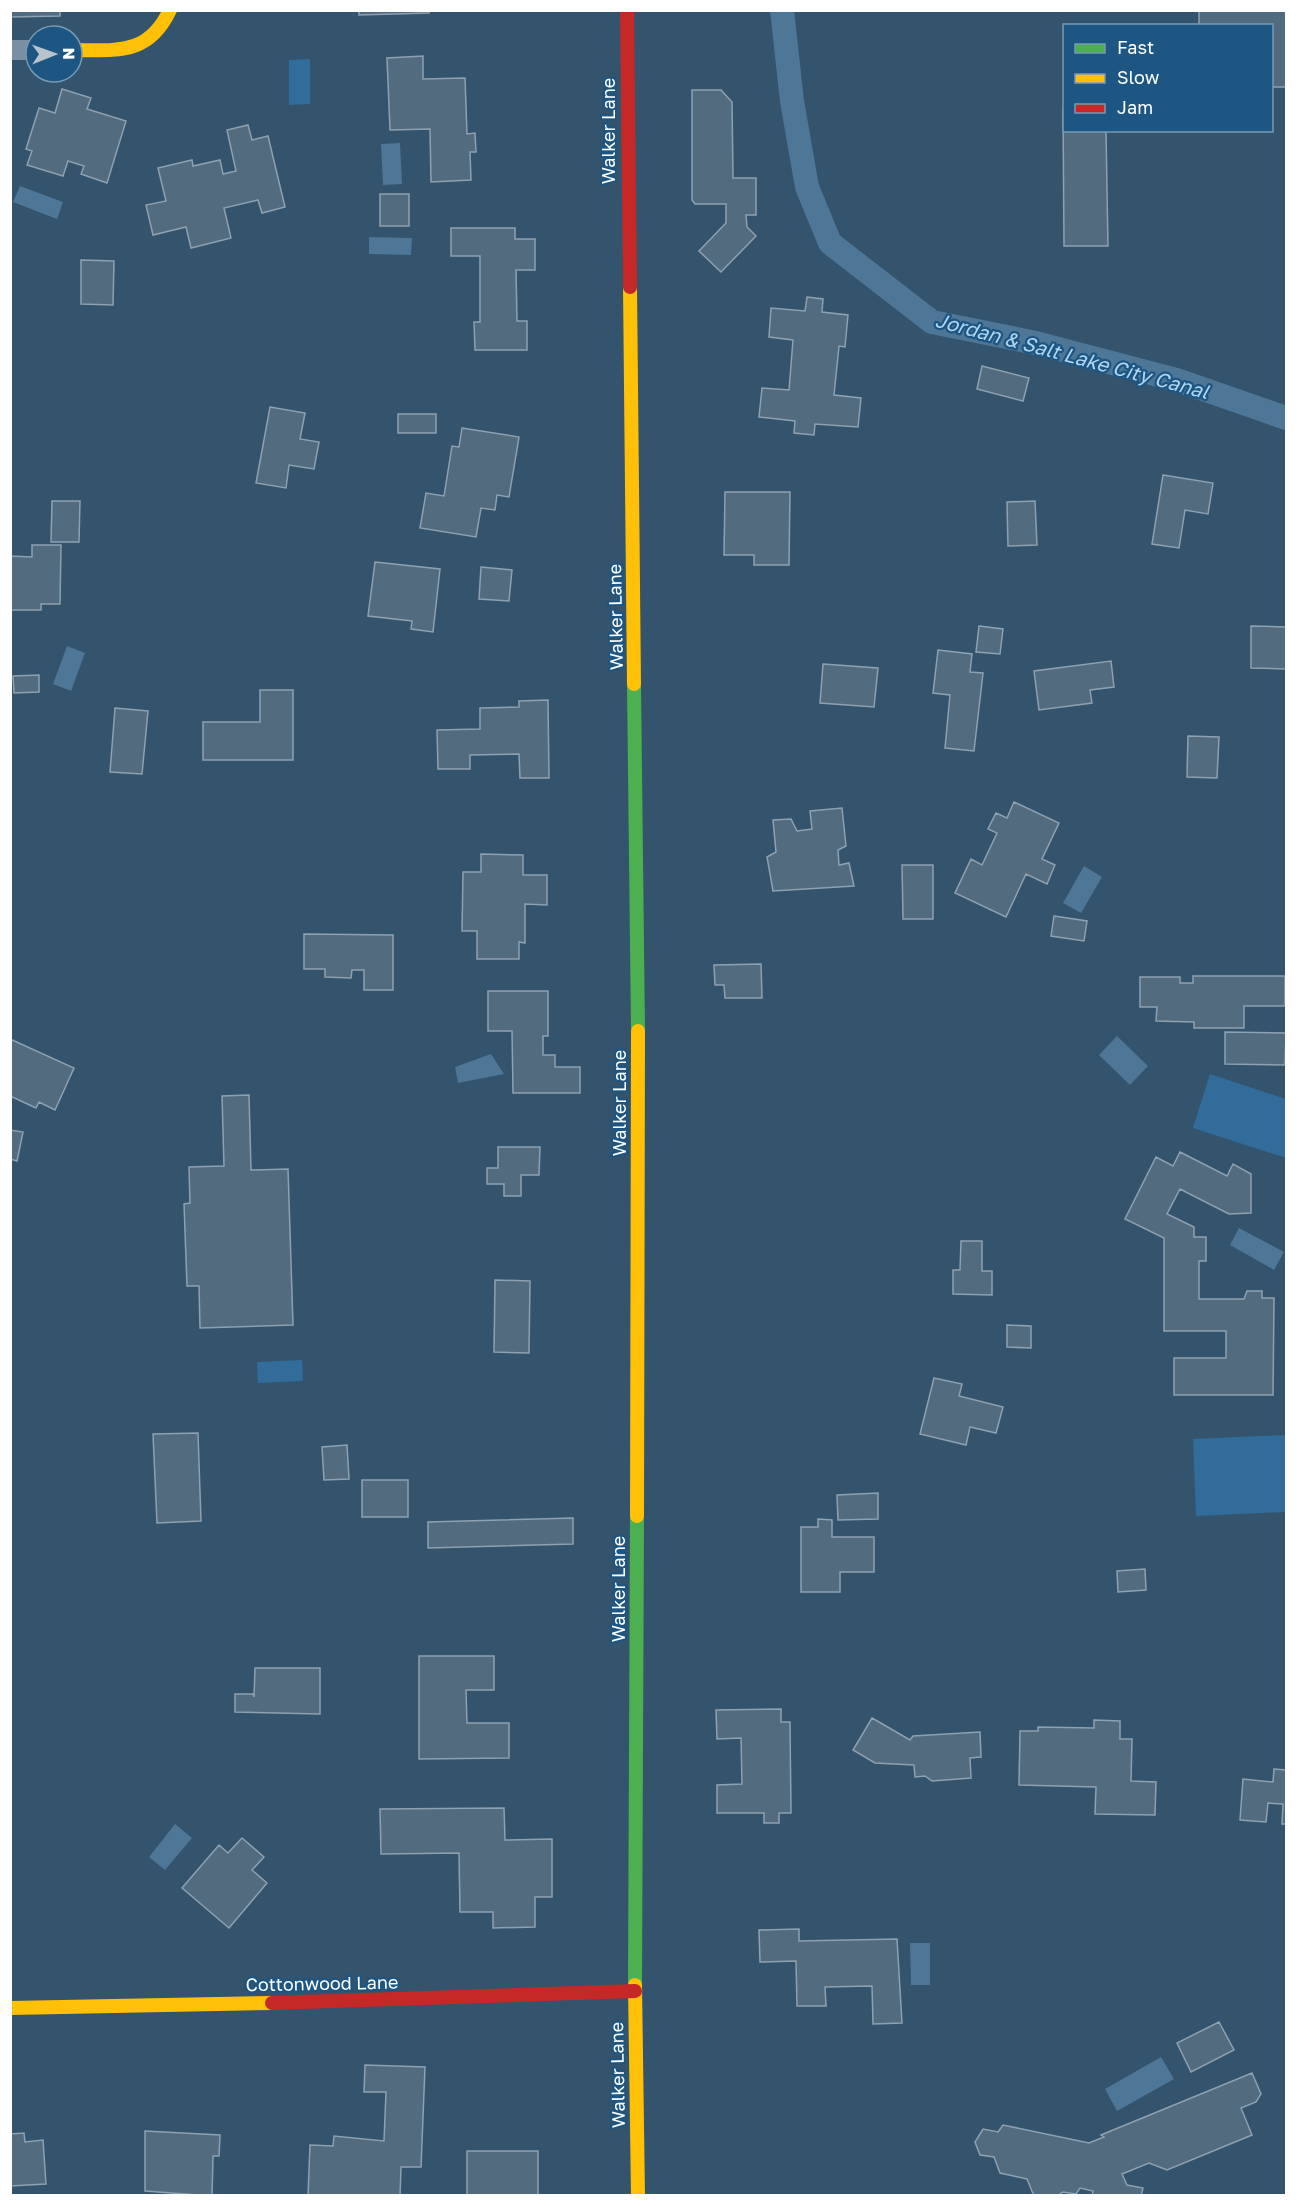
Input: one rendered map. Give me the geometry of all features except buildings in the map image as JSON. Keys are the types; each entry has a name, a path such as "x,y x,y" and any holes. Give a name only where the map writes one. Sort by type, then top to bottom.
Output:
{"street":[{"path":"84,49 139,46 154,38 161,30 170,10"},
{"name":"Walker Lane","path":"627,10 639,1084 635,1991 638,2196"},
{"name":"Cottonwood Lane","path":"10,2008 362,2001 635,1991"}],"shaded area":[{"path":"310,59 310,104 289,105 289,60"},
{"path":"400,143 402,184 383,185 381,144"},
{"path":"20,186 63,202 57,219 13,202"},
{"path":"369,237 412,238 411,255 369,254"},
{"path":"67,646 85,653 71,691 53,684"},
{"path":"1084,866 1102,877 1081,913 1063,903"},
{"path":"1117,1036 1148,1066 1130,1085 1099,1055"},
{"path":"491,1054 504,1074 458,1083 455,1067"},
{"path":"1210,1074 1286,1099 1286,1158 1193,1128"},
{"path":"1239,1228 1284,1252 1274,1270 1230,1245"},
{"path":"302,1360 303,1381 258,1383 257,1362"},
{"path":"1286,1435 1286,1512 1196,1516 1193,1439"},
{"path":"175,1824 192,1838 165,1870 149,1857"},
{"path":"910,1943 930,1943 930,1985 911,1985"},
{"path":"1161,2057 1174,2079 1117,2111 1105,2089"}],"waterway":[{"name":"Jordan & Salt Lake City Canal","path":"782,10 792,101 807,187 830,243 932,322 1036,343 1177,380 1286,418"}],"traffic: fast":[{"path":"634,684 638,1031"},
{"path":"635,1985 637,1516"}],"traffic: slow":[{"path":"84,50 117,49 141,43 152,36 170,10"},
{"path":"630,287 634,684"},
{"path":"637,1516 638,1031"},
{"path":"635,1985 638,2196"},
{"path":"10,2008 272,2003"}],"traffic: jam":[{"path":"627,10 630,287"},
{"path":"272,2003 635,1991"}]}
